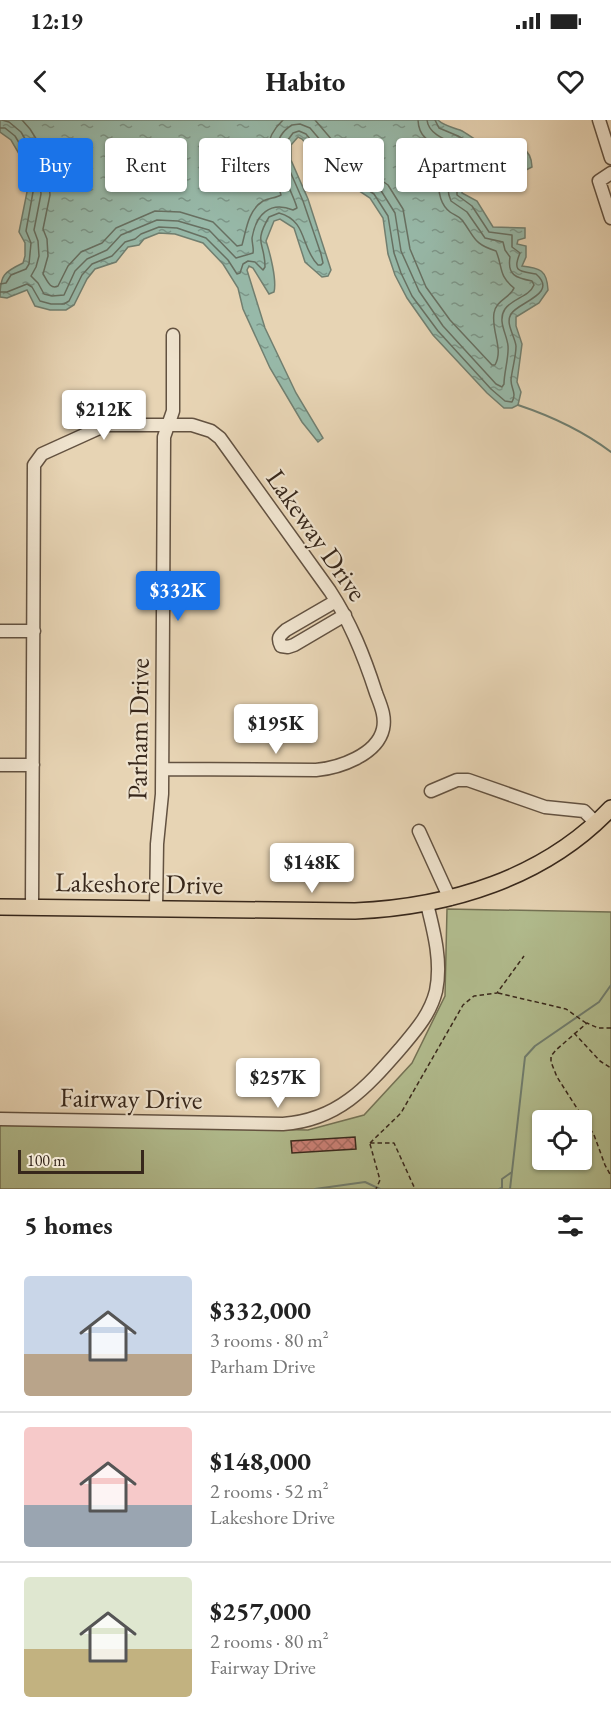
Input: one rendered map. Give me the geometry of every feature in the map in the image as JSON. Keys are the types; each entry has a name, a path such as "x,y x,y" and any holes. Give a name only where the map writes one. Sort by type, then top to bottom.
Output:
{"main road":[{"name":"Lakeshore Drive","path":"0,907 355,911 387,910 427,904 491,886 523,871 557,851 611,808"}],"street":[{"path":"599,120 611,158"},
{"path":"611,173 599,181 611,218"},
{"name":"Parham Drive","path":"156,909 163,769 164,436 173,411 173,335"},
{"name":"Lakeway Drive","path":"33,631 34,465 42,454 106,425 169,424 204,427 220,438 345,615 364,656 384,716 382,734 375,745 364,753 332,767 315,770 163,769"},
{"path":"336,601 285,630 279,636 281,646 294,645 345,615"},
{"path":"0,631 33,631 32,907"},
{"path":"0,765 33,765"},
{"path":"431,791 464,779 545,807 584,812 595,822"},
{"path":"419,831 450,899"},
{"name":"Fairway Drive","path":"0,1119 274,1124 309,1121 336,1109 364,1089 379,1073 421,1025 432,1003 436,989 438,962 427,904"}],"path":[{"path":"497,993 524,956"},
{"path":"370,1143 402,1113 424,1070 463,1005 474,996 497,993 566,1010 598,1028 611,1028"},
{"path":"586,1023 556,1050 551,1056 551,1062 557,1077 594,1135 611,1176"},
{"path":"574,1033 600,1061 611,1068"},
{"path":"370,1143 380,1180 376,1189"},
{"path":"370,1143 394,1143 415,1189"}],"shaded area":[{"path":"447,909 611,912 611,1189 0,1189 0,1124 308,1130 364,1115 412,1063 445,996"}],"water":[{"path":"0,120 438,120 463,132 473,138 396,138 396,192 462,192 477,201 493,227 525,228 525,238 518,240 517,244 526,246 526,257 522,266 541,271 546,278 548,290 539,303 516,317 516,326 522,344 517,382 521,392 518,405 504,408 487,393 433,335 407,298 395,275 388,254 383,218 370,198 361,192 384,192 384,138 303,138 303,140 298,137 291,145 291,138 199,138 199,192 291,192 291,160 308,199 331,270 328,276 322,277 305,262 294,228 280,219 274,221 266,241 274,274 274,292 269,294 253,268 249,266 247,270 265,328 296,393 323,438 318,442 302,422 270,368 243,309 238,288 223,264 203,243 175,234 159,233 144,239 139,245 128,247 116,262 95,269 87,279 74,305 66,310 50,310 35,306 27,290 7,298 0,297 4,275 23,263 25,256 25,243 19,232 27,192 93,192 93,138 18,138 18,152 11,140 0,132"},
{"path":"527,152 531,158 532,167 527,170"}],"building":[{"path":"355,1137 356,1149 292,1153 291,1141"}],"waterway":[{"path":"518,405 566,425 611,452"},
{"path":"510,1189 525,1057 535,1046 599,1002 611,985"},
{"path":"499,1189 502,1188 502,1179 512,1172"},
{"path":"315,1189 365,1182 380,1189"}]}
